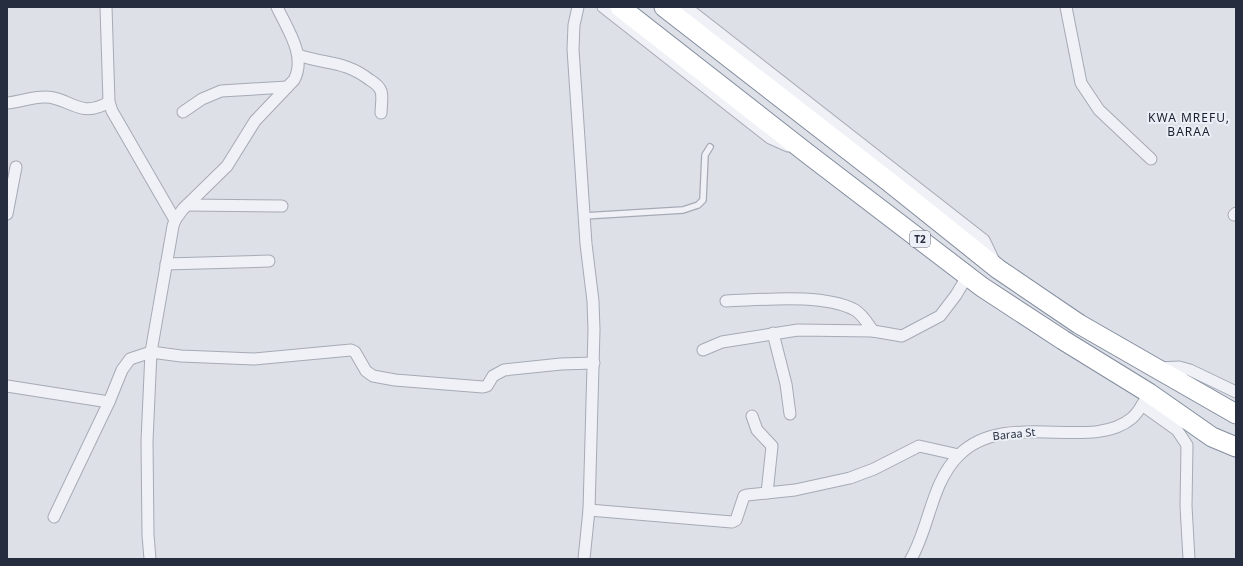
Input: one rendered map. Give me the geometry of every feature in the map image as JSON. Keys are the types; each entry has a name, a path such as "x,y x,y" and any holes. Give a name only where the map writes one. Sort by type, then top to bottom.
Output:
{"highway":[{"name":"T2","path":"620,7 808,154 968,275 1146,399 1212,437 1236,447"},
{"name":"T2","path":"664,7 827,133 998,269 1079,324 1236,414"},
{"path":"808,154 827,133"},
{"path":"870,201 888,181"}],"street":[{"path":"106,7 109,102 121,129 175,220"},
{"path":"150,559 148,535 147,441 151,352 175,220 227,166 259,117 287,87 298,72 298,55 277,7"},
{"path":"578,7 574,25 574,49 584,216 593,300 594,363 589,510 584,559"},
{"path":"603,7 770,138 808,154"},
{"path":"686,7 984,240 998,269"},
{"path":"1066,7 1081,83 1100,110 1151,159"},
{"path":"298,55 316,61 341,64 360,72 381,90 381,113"},
{"path":"183,112 202,98 221,91 287,87"},
{"path":"7,103 48,97 69,105 97,109 109,102"},
{"path":"7,214 16,167"},
{"path":"188,205 282,206"},
{"path":"166,264 269,262"},
{"path":"703,350 722,342 798,330 873,331 902,336 933,320 947,308 968,275"},
{"path":"726,301 806,300 845,306 863,316 873,331"},
{"path":"773,333 786,384 790,414"},
{"path":"54,517 109,402 126,362 135,357 151,352 181,356 248,359 351,350 356,352 366,371 372,376 395,380 483,387 487,386 493,376 504,370 561,364 594,363"},
{"path":"1155,368 1179,367 1225,385 1236,392"},
{"path":"1225,385 1236,382"},
{"path":"7,386 109,402"},
{"path":"1146,399 1177,430 1187,445 1186,506 1189,559"},
{"name":"Baraa St","path":"911,559 919,543 942,480 959,455 989,436 1018,432 1091,431 1110,428 1133,418 1146,399"},
{"path":"752,416 757,430 772,446 767,493"},
{"path":"589,510 732,522 736,520 744,496 747,494 767,493 827,484 850,478 874,469 919,446 959,455"}],"lane":[{"path":"584,216 683,210 698,205 703,200 705,155 710,147"}],"district":[{"name":"KWA MREFU, BARAA","path":"1189,125"}]}
